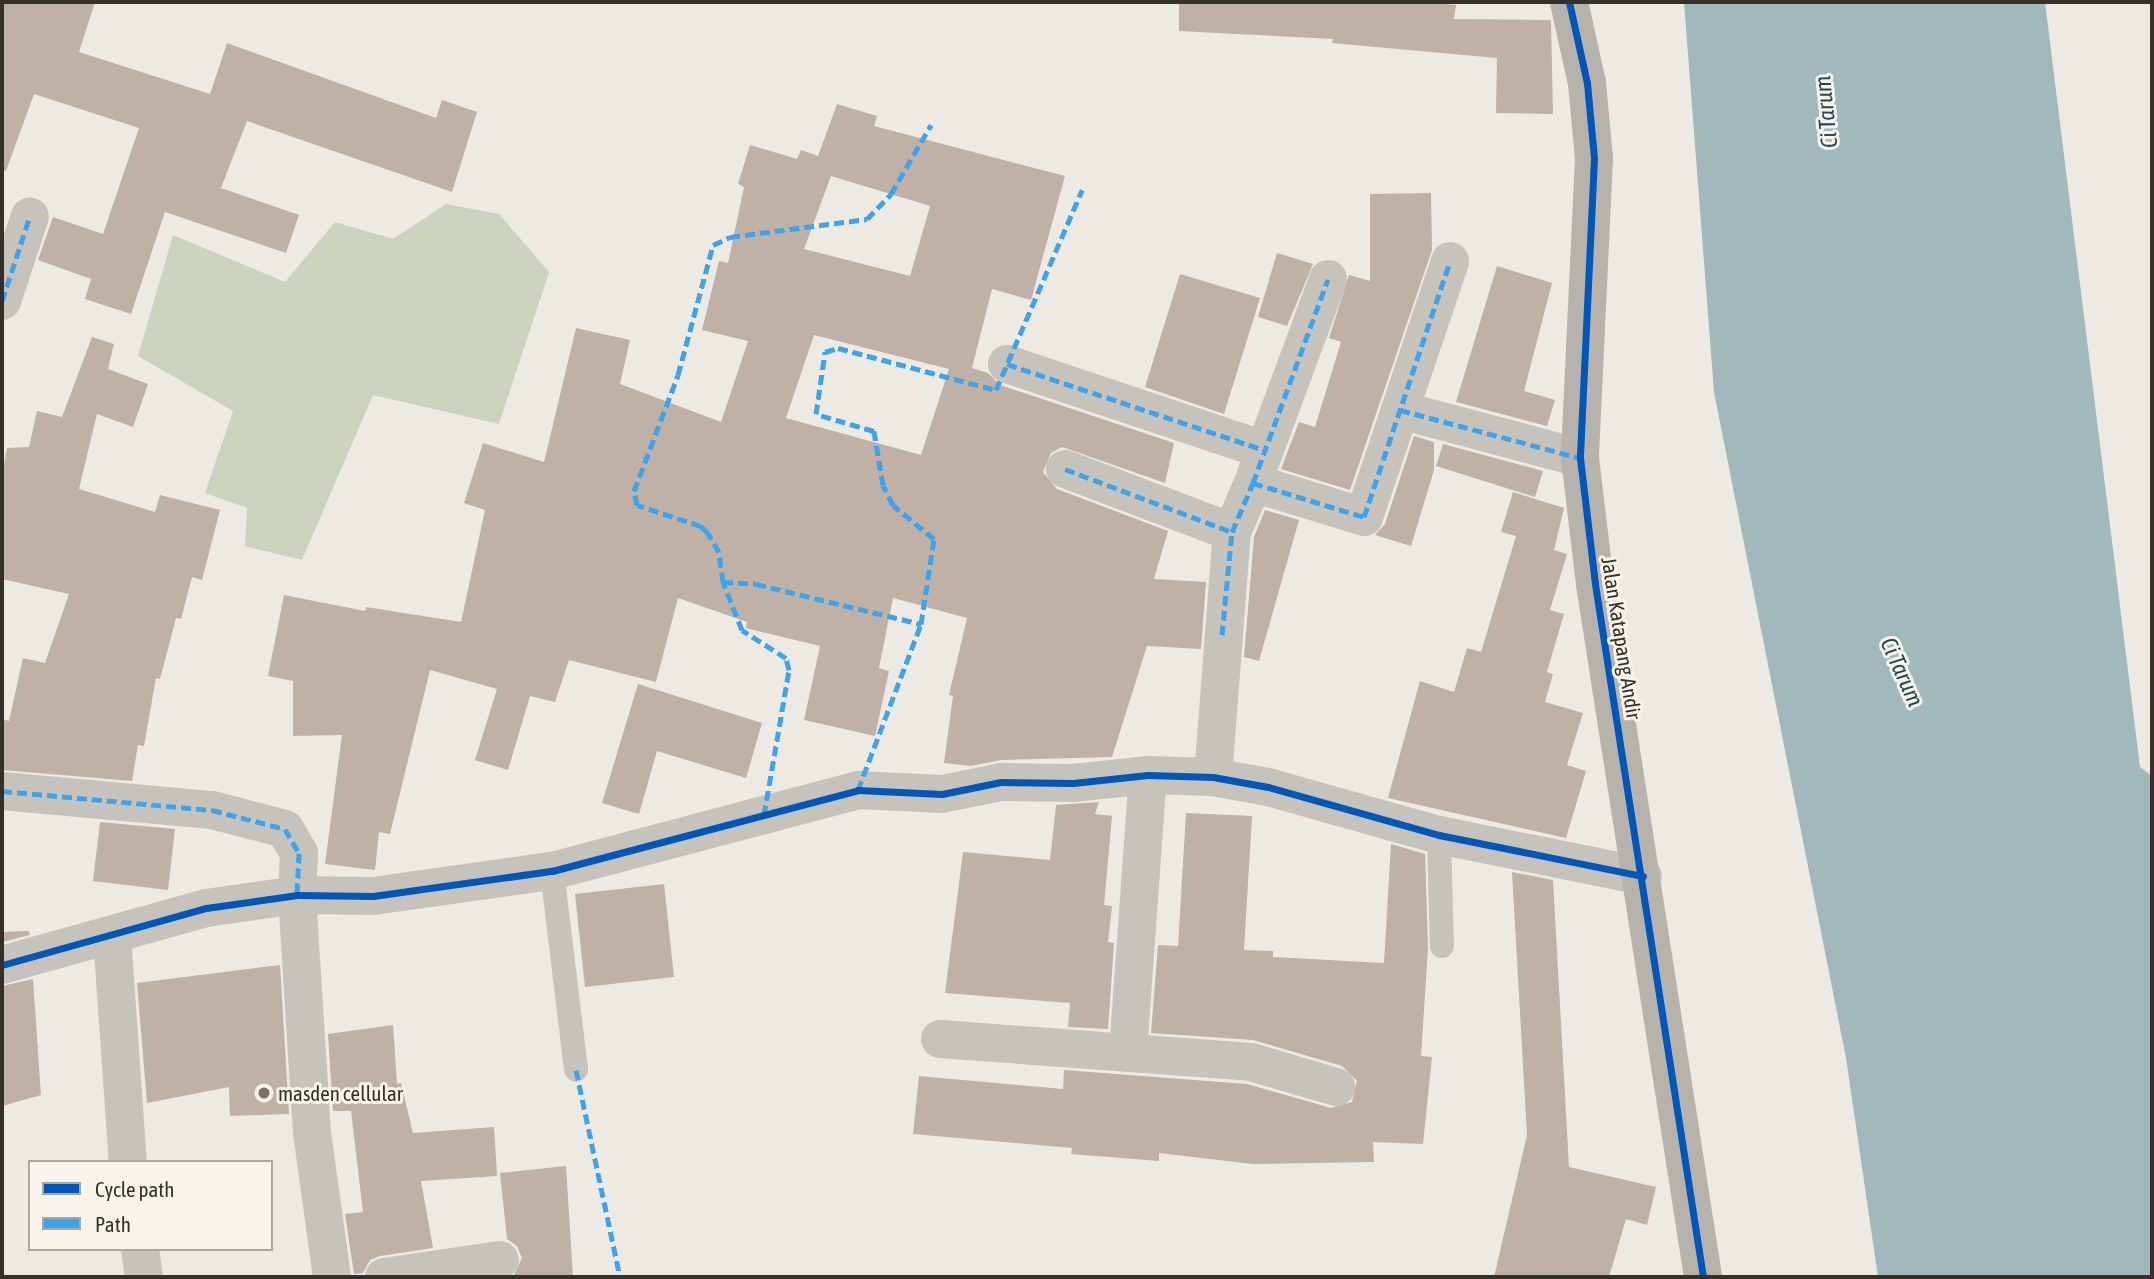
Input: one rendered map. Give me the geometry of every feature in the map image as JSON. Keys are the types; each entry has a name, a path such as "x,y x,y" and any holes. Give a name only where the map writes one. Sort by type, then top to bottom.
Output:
{"street":[{"name":"Jalan Katapang Andir","path":"1569,2 1587,83 1594,158 1580,458 1595,584 1643,876 1703,1277"},
{"path":"2,301 30,216"},
{"path":"1007,365 1259,467 1364,517 1450,261"},
{"path":"1213,777 1232,531 1259,467 1328,279"},
{"path":"1400,410 1580,458"},
{"path":"1065,469 1232,531"},
{"path":"2,965 206,908 297,895 373,896 552,871 858,790 942,793 1001,782 1073,783 1148,775 1213,777 1268,787 1439,835 1643,876"},
{"path":"1128,1052 1148,775"},
{"path":"2,791 212,810 285,829 299,853 297,895 312,1133 332,1277"},
{"path":"112,936 128,1160"},
{"path":"940,1039 1251,1062 1336,1087"},
{"path":"140,1251 144,1277"},
{"path":"384,1277 500,1260"}],"lane":[{"path":"1439,835 1442,946"},
{"path":"552,871 576,1070"}],"green space":[{"path":"446,204 499,214 549,272 499,424 373,395 302,560 245,546 247,508 205,493 233,411 138,356 173,235 285,282 335,222 393,239"}],"water":[{"name":"Ci Tarum","path":"1684,2 2045,2 2140,767 2152,776 2152,1277 1878,1277 1846,1058 1714,392"}],"building":[{"path":"2,2 95,2 79,52 210,94 227,43 436,118 442,100 477,112 452,192 247,121 221,188 299,215 286,253 165,212 131,314 85,299 91,279 38,260 53,217 103,234 139,128 34,94 6,171 2,170"},
{"path":"1179,2 1424,2 1456,5 1454,19 1551,20 1553,114 1496,113 1497,58 1332,43 1333,39 1179,31"},
{"path":"837,104 877,116 874,126 1065,176 1031,300 992,289 972,368 988,373 1000,385 1174,443 1165,483 1062,447 1051,453 1043,472 1057,489 1168,531 1154,579 1206,582 1201,649 1147,646 1112,757 1001,760 971,766 944,763 953,696 949,695 967,618 893,598 879,668 889,671 875,736 804,720 820,646 746,628 747,622 678,598 656,682 569,660 555,702 530,696 508,770 475,760 497,689 430,670 390,834 379,832 375,870 325,864 342,735 293,736 293,681 268,676 284,595 365,611 366,607 461,622 485,510 464,503 483,443 544,462 576,328 630,340 620,384 721,422 748,341 702,330 719,261 728,263 744,187 738,184 750,145 797,159 801,150 818,156","holes":["831,176 930,206 910,276 804,249","814,335 949,369 921,455 786,418"]},
{"path":"1431,193 1432,250 1350,490 1281,469 1299,422 1315,427 1341,342 1329,338 1349,275 1370,281 1370,194"},
{"path":"1277,253 1313,264 1287,326 1258,317"},
{"path":"1497,266 1552,283 1524,391 1555,400 1547,426 1456,402"},
{"path":"1180,274 1260,298 1224,414 1145,387"},
{"path":"92,337 114,344 108,369 148,384 133,427 97,414 79,489 155,512 160,495 220,510 202,580 192,577 181,619 176,618 160,679 156,678 144,746 138,745 132,781 2,770 2,719 9,721 23,658 45,663 69,594 2,579 2,475 7,448 29,447 37,411 62,417"},
{"path":"1414,436 1434,442 1434,470 1411,546 1375,535 1385,524"},
{"path":"1443,444 1543,471 1535,497 1436,466"},
{"path":"1513,492 1564,508 1554,550 1567,554 1550,610 1564,614 1547,672 1553,674 1545,702 1583,713 1567,765 1586,771 1566,838 1388,798 1420,681 1454,692 1467,648 1481,652 1516,536 1501,532"},
{"path":"1265,510 1299,520 1259,661 1244,657 1254,537"},
{"path":"638,684 762,723 746,778 657,751 639,814 602,803"},
{"path":"1099,802 1095,814 1112,816 1104,905 1112,906 1108,942 1114,943 1108,1029 1068,1027 1070,1003 945,993 963,852 1050,860 1056,805"},
{"path":"1186,813 1252,816 1244,950 1273,951 1273,957 1384,963 1391,844 1425,854 1428,949 1421,1056 1432,1057 1423,1144 1373,1142 1374,1162 1252,1164 1159,1153 1159,1161 1071,1154 1072,1148 913,1134 919,1076 1063,1089 1064,1070 1247,1084 1331,1108 1352,1102 1357,1081 1342,1066 1253,1040 1151,1033 1158,945 1178,946"},
{"path":"100,822 175,829 168,890 93,881"},
{"path":"1512,872 1553,880 1569,1167 1656,1187 1647,1225 1626,1219 1609,1277 1494,1277 1527,1135"},
{"path":"664,884 674,977 585,987 575,894"},
{"path":"29,931 30,935 2,942 2,932"},
{"path":"280,965 289,1114 230,1116 229,1087 147,1103 137,983"},
{"path":"33,979 41,1095 2,1106 2,986"},
{"path":"393,1025 397,1084 401,1083 413,1133 494,1127 497,1176 421,1181 433,1248 380,1256 370,1260 363,1273 354,1274 345,1214 363,1212 351,1111 333,1111 328,1034"},
{"path":"566,1166 573,1277 513,1277 522,1258 517,1246 507,1239 500,1173"}],"marked path":[{"path":"764,815 789,670 786,658 742,630 723,582 719,552 708,533 701,526 637,505 634,491 678,375 713,245 730,237 867,219 891,194 931,125"},
{"path":"858,790 921,624 934,539 893,505 883,485 874,431 816,414 825,352 838,348 996,390 1082,190"},
{"path":"2,301 30,216"},
{"path":"1222,635 1232,532 1253,483 1364,517 1450,261"},
{"path":"1253,483 1328,279"},
{"path":"1007,364 1264,450"},
{"path":"1400,410 1580,458"},
{"path":"1065,469 1232,532"},
{"path":"723,582 756,584 921,624"},
{"path":"2,791 212,810 285,829 299,853 297,895"},
{"path":"576,1070 620,1277"}],"cycle path":[{"path":"1569,2 1587,83 1594,158 1580,458 1595,584 1703,1277"},
{"path":"2,965 206,908 297,895 373,896 552,871 858,790 942,794 1001,782 1073,783 1148,775 1213,777 1268,787 1439,835 1643,876"}],"place":[{"name":"masden cellular","path":"264,1093"}]}
